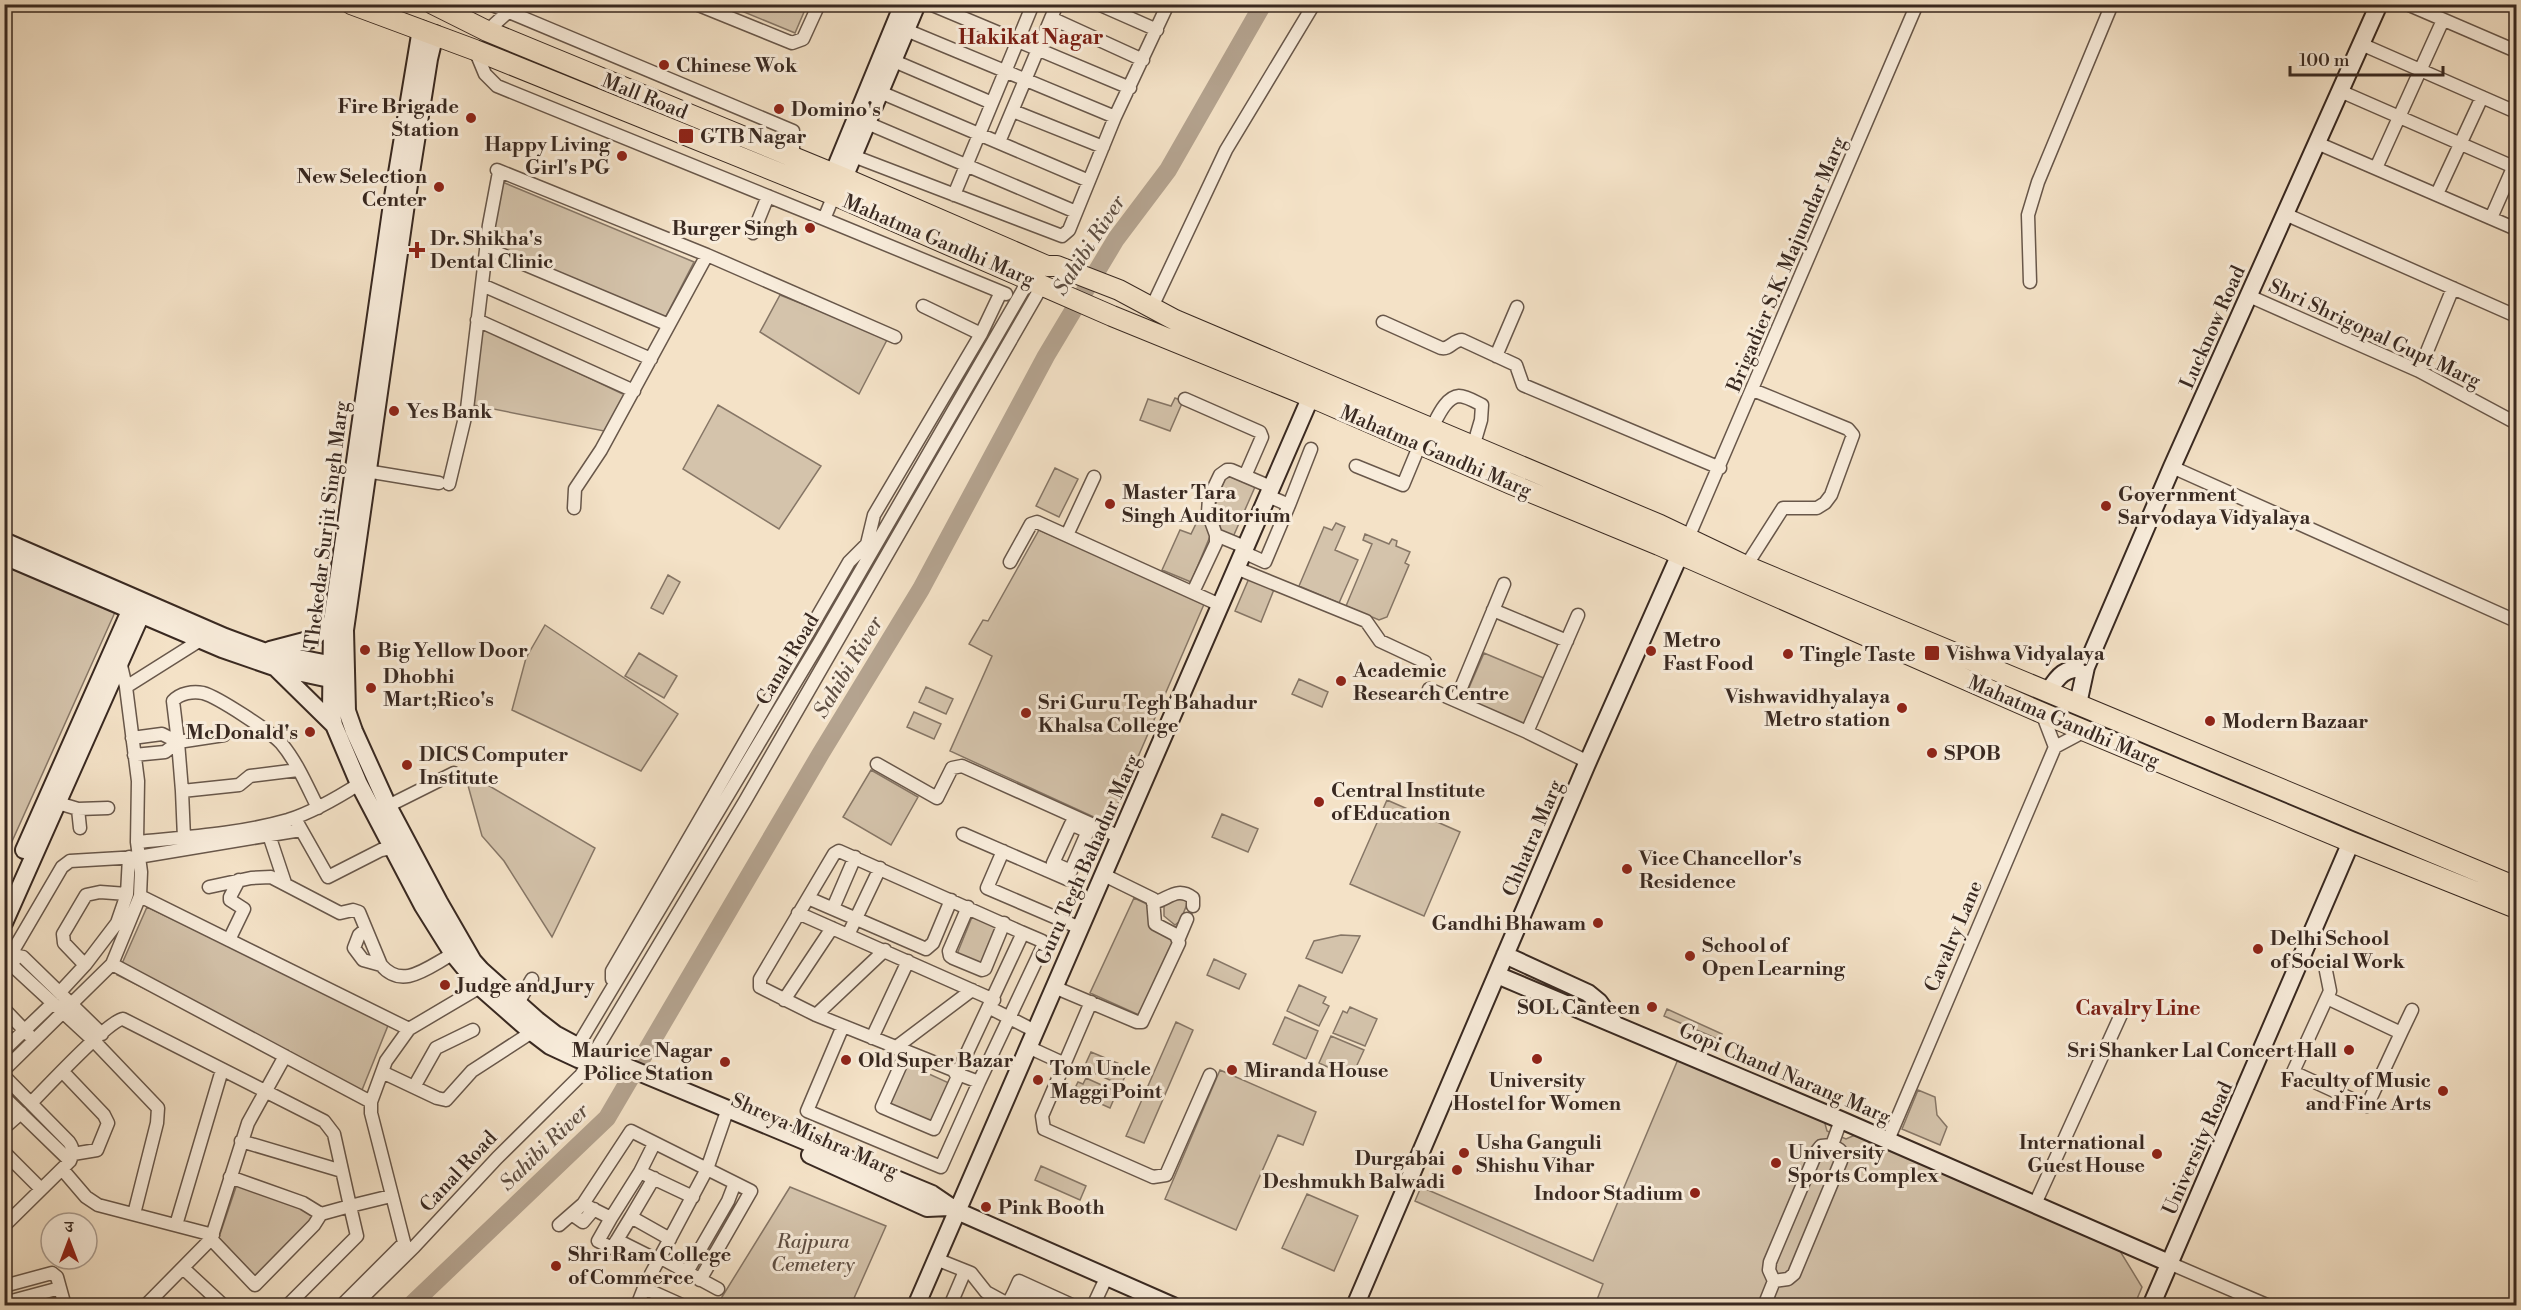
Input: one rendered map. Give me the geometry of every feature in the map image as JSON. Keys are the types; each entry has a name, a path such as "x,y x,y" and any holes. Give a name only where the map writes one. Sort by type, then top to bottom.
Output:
{"main road":[{"name":"Mahatma Gandhi Marg","path":"351,4 837,182 1041,284 1117,318 1314,389 1885,634 2078,704 2517,887"},
{"name":"Mall Road","path":"440,6 487,31 793,158 837,182 1047,266 1057,266"},
{"name":"Mahatma Gandhi Marg","path":"1057,266 1125,294 1314,389"},
{"path":"1117,318 1125,294"},
{"name":"Mahatma Gandhi Marg","path":"1425,436 1473,447 1684,546 1746,566 2042,713 2351,842 2517,908"}],"street":[{"path":"490,4 793,131 793,158"},
{"path":"696,4 714,8 792,43 803,39 819,4"},
{"path":"824,219 903,4"},
{"path":"848,154 867,123 917,4"},
{"path":"930,4 1040,48 1130,88"},
{"path":"999,142 1057,4"},
{"path":"1098,4 1157,30"},
{"path":"848,154 1059,235 1066,234 1115,117 1168,4"},
{"path":"1151,309 1226,150 1314,4"},
{"name":"Brigadier S.K. Majumdar Marg","path":"1684,546 1720,468 1917,4"},
{"path":"2030,282 2028,215 2038,182 2112,4"},
{"name":"Lucknow Road","path":"2078,704 2086,667 2172,467 2379,4"},
{"path":"2407,4 2517,51"},
{"path":"954,195 1018,40 1029,6"},
{"path":"487,31 508,12"},
{"path":"1051,18 1143,60"},
{"path":"2376,168 2444,20"},
{"path":"906,30 1115,117"},
{"name":"Thekedar Surjit Singh Marg","path":"428,32 429,59 406,204 332,622 338,673 354,732 388,806 473,961 575,1051"},
{"path":"2361,44 2517,112"},
{"path":"475,50 485,74 497,86 1017,299"},
{"path":"894,61 992,103"},
{"path":"2340,91 2516,165 2491,218"},
{"path":"880,92 1089,181"},
{"path":"2437,194 2482,97"},
{"path":"1013,111 1102,147"},
{"path":"867,123 1076,212"},
{"path":"2317,143 2517,229"},
{"path":"360,470 444,483 467,409 486,248 498,171 707,255 895,338"},
{"path":"753,233 768,196"},
{"path":"2285,214 2517,316"},
{"path":"486,248 669,325"},
{"path":"574,508 575,489 601,450 707,255"},
{"name":"Canal Road","path":"575,1051 819,643 871,546 1017,299 1041,284"},
{"name":"Canal Road","path":"354,1305 405,1249 496,1158 598,1061 1041,284"},
{"path":"482,285 651,359"},
{"path":"2419,371 2453,288"},
{"path":"616,982 612,979 612,970 849,562 871,546 874,515 981,334 1001,292"},
{"name":"Shri Shrigopal Gupt Marg","path":"2249,296 2419,371 2517,423"},
{"path":"923,306 981,334"},
{"path":"1496,356 1517,308"},
{"path":"477,320 634,391"},
{"path":"1383,322 1441,348 1447,348 1460,340 1518,367 1523,385 1720,468"},
{"name":"Guru Tegh Bahadur Marg","path":"916,1305 936,1259 953,1209 1104,876 1314,389"},
{"path":"1746,566 1783,508 1817,508 1828,500 1853,435 1848,429 1753,390"},
{"path":"1356,466 1403,485 1425,436 1445,405 1451,399 1459,396 1482,405 1481,420 1473,447"},
{"path":"1185,399 1260,432 1262,437 1245,476"},
{"path":"1242,556 1265,562 1311,449"},
{"path":"2172,467 2517,621"},
{"name":"Thekedar Surjit Singh Marg","path":"360,470 345,630 331,711 334,725 358,784 453,954 480,987 550,1046 575,1051 668,1088"},
{"path":"1193,592 1216,543 1216,535 1208,513 1208,503 1220,475 1227,470 1245,476 1289,506"},
{"path":"1066,535 1094,477"},
{"path":"1010,562 1033,522 1040,523 1220,605"},
{"path":"1216,535 1242,556 1366,621 1380,641 1425,662"},
{"path":"4,541 139,606 199,641 274,667 338,673"},
{"name":"Chhatra Marg","path":"1355,1305 1588,762 1684,546"},
{"path":"4,556 263,651 338,673"},
{"path":"1456,700 1504,584"},
{"path":"4,895 139,606"},
{"path":"1493,610 1567,641"},
{"path":"1527,732 1578,615"},
{"path":"263,651 312,639 332,622"},
{"path":"807,635 831,650"},
{"path":"126,687 199,641"},
{"path":"4,1050 85,965 117,923 127,894 136,842 138,781 126,687 117,656"},
{"path":"4,923 58,803 117,656"},
{"path":"274,667 334,725"},
{"path":"2048,692 2058,677 2070,669 2086,667"},
{"path":"1429,689 1527,732 1588,762"},
{"path":"184,838 173,701 176,697 189,692 206,694 265,730 280,742 318,808"},
{"path":"2042,713 2055,747 2085,731"},
{"path":"132,738 162,734 178,742"},
{"path":"134,755 165,752 178,742 224,735"},
{"name":"Cavalry Lane","path":"1888,1140 2055,747"},
{"path":"877,764 937,798 952,768 962,766 1090,828"},
{"path":"182,791 238,785 250,777 298,770"},
{"path":"388,806 454,773"},
{"path":"136,842 206,836 294,817 318,808 358,784"},
{"path":"58,803 78,809 108,808"},
{"path":"78,809 80,828"},
{"path":"294,817 328,877 381,850 392,848"},
{"path":"1071,871 1053,863 1071,824 1120,837"},
{"path":"963,834 1067,879 1090,828"},
{"path":"8,961 65,863 75,860 133,857 301,830"},
{"path":"269,835 285,883"},
{"name":"University Road","path":"2151,1305 2351,842"},
{"path":"843,1026 807,1111 941,1167 1044,944 1004,923 842,851 834,854 760,979 762,990 816,1015 843,1026 901,1050 957,1074 980,1082"},
{"path":"1003,851 987,888 1080,928"},
{"path":"4,1070 112,964 140,896 133,857"},
{"path":"833,908 855,857"},
{"path":"848,934 880,868"},
{"path":"1104,876 1153,899 1155,924 1179,938"},
{"path":"209,887 239,880 271,877 340,913 353,910 359,912 381,965 392,976 409,977 453,954"},
{"path":"229,940 244,909 230,900 239,880"},
{"path":"85,965 64,943 63,934 68,925 86,896 100,892 127,894"},
{"path":"1153,903 1179,892 1193,898 1193,906"},
{"path":"140,896 409,1029"},
{"path":"808,898 926,949"},
{"path":"872,1038 913,963 933,943 951,900"},
{"path":"968,907 949,951 953,958 982,970 985,969 1004,923"},
{"path":"798,913 972,990 1009,1018 1035,1031"},
{"path":"1054,987 1142,1022 1179,943 1187,920"},
{"path":"784,1000 832,928"},
{"path":"366,929 358,935 354,948 363,960 381,965"},
{"path":"972,990 901,1050 882,1107 934,1129 957,1074 992,1004 1021,937 1021,932"},
{"path":"816,1015 885,950"},
{"path":"8,961 21,955 56,998 98,1037 158,1108 157,1123 134,1214"},
{"name":"Gopi Chand Narang Marg","path":"1505,955 1588,993 1599,1002 1615,1024"},
{"path":"112,964 371,1102"},
{"path":"2326,970 2330,991 2293,1072 2303,1077 2367,1106 2412,1010"},
{"name":"Gopi Chand Narang Marg","path":"1497,975 1888,1140 2169,1263"},
{"path":"518,1003 532,979"},
{"path":"341,1305 405,1249 371,1113 371,1102 386,1061 409,1029 480,987"},
{"path":"2327,999 2401,1033"},
{"path":"1091,1002 1041,1116 1044,1129 1160,1178 1166,1175 1210,1075"},
{"path":"2035,1204 2124,1008"},
{"path":"4,1010 34,1040"},
{"path":"31,1103 98,1037 123,1019 315,1116 329,1126 334,1134 357,1236 287,1305"},
{"path":"414,1087 436,1048 473,1030"},
{"path":"382,1072 446,1100 472,1071 532,1032"},
{"path":"1028,1047 1065,1064"},
{"path":"154,1303 212,1237 241,1141 264,1091 285,1056"},
{"path":"176,1225 222,1070"},
{"path":"63,1072 104,1115 108,1123 97,1150 68,1161"},
{"path":"4,1076 73,1147 68,1161 4,1226"},
{"name":"Shreya Mishra Marg","path":"668,1088 932,1194 953,1209 1173,1305"},
{"name":"Shreya Mishra Marg","path":"668,1088 725,1118 927,1208 953,1209"},
{"path":"4,1097 68,1161 91,1201 212,1237 255,1285 314,1225 321,1214 391,1196"},
{"path":"4,1128 21,1113"},
{"path":"651,1276 707,1169 725,1118"},
{"path":"1832,1145 1841,1120"},
{"path":"559,1225 589,1207 631,1131 752,1191 700,1280"},
{"path":"241,1141 342,1171"},
{"path":"654,1144 640,1172 598,1241 612,1248 654,1178"},
{"path":"1764,1305 1774,1281 1769,1270 1770,1262 1817,1151 1821,1146 1832,1145 1839,1150 1841,1161 1794,1274 1788,1279 1774,1281"},
{"path":"4,1152 42,1189"},
{"path":"640,1172 693,1197"},
{"path":"230,1177 303,1203 321,1214"},
{"path":"687,1272 728,1201 735,1183"},
{"path":"4,1207 15,1216"},
{"path":"589,1207 611,1218"},
{"path":"631,1217 670,1239"},
{"path":"617,1240 718,1289"},
{"path":"936,1259 971,1274 986,1292 1008,1304 1019,1281 1069,1304"},
{"path":"2169,1263 2269,1305"},
{"path":"183,1268 224,1305"},
{"path":"950,1305 965,1271"},
{"path":"4,1286 52,1274 57,1277 65,1305"},
{"path":"1093,1305 1107,1276"},
{"path":"4,1303 60,1288"},
{"path":"637,1305 644,1288 684,1305"},
{"path":"1014,1292 1045,1305"}],"green space":[{"path":"807,4 795,33 727,5"},
{"path":"500,181 694,262 665,318 491,246"},
{"path":"780,295 888,338 859,394 760,332"},
{"path":"480,326 627,396 609,432 473,405"},
{"path":"1175,398 1183,401 1170,431 1140,420 1148,399 1171,406"},
{"path":"718,405 821,466 779,529 683,469"},
{"path":"1055,468 1078,479 1059,517 1036,506"},
{"path":"1231,477 1255,487 1233,537 1221,531 1215,506 1225,478"},
{"path":"1205,505 1211,534 1191,582 1162,570 1180,530 1191,534"},
{"path":"1336,523 1345,527 1335,550 1358,560 1339,603 1299,586 1324,527 1332,530"},
{"path":"1039,530 1205,602 1109,824 950,751 992,656 969,644 983,620 988,621"},
{"path":"1365,534 1389,544 1392,539 1397,541 1396,546 1410,552 1405,563 1409,565 1387,617 1379,620 1346,606 1372,544 1363,540"},
{"path":"5,561 116,610 5,857"},
{"path":"668,575 680,582 663,614 651,608"},
{"path":"1250,576 1275,587 1261,622 1235,611"},
{"path":"545,625 678,714 641,771 512,710 526,658"},
{"path":"639,653 677,676 664,698 625,676"},
{"path":"1484,653 1546,679 1527,724 1521,724 1467,701 1465,697"},
{"path":"1299,679 1328,692 1322,707 1292,694"},
{"path":"926,687 953,699 946,714 919,702"},
{"path":"914,712 941,724 934,739 907,727"},
{"path":"871,770 918,797 891,845 843,817"},
{"path":"464,771 595,848 552,937 504,861 482,836"},
{"path":"1387,800 1460,832 1424,916 1350,884"},
{"path":"1222,814 1258,829 1248,852 1212,837"},
{"path":"1184,897 1188,902 1180,921 1175,925 1164,916 1164,906 1169,901"},
{"path":"1134,898 1147,904 1150,928 1174,939 1139,1015 1090,993"},
{"path":"147,907 389,1023 360,1095 117,975"},
{"path":"972,917 998,928 983,965 957,954"},
{"path":"1341,935 1360,936 1342,973 1306,958 1314,941"},
{"path":"1214,959 1246,974 1239,989 1207,975"},
{"path":"1299,985 1326,997 1323,1003 1329,1006 1319,1026 1287,1011"},
{"path":"1350,1007 1377,1019 1365,1046 1333,1033 1343,1011 1347,1013"},
{"path":"1667,1009 1722,1034 1720,1040 1664,1016"},
{"path":"1285,1017 1318,1031 1306,1059 1273,1044"},
{"path":"1176,1022 1193,1030 1144,1143 1126,1136"},
{"path":"1331,1036 1364,1050 1351,1078 1319,1063"},
{"path":"1091,1052 1129,1068 1121,1085 1087,1070 1090,1065 1086,1063"},
{"name":"University Sports Complex","path":"1679,1057 1824,1120 1827,1131 1846,1139 1855,1135 2120,1251 2142,1287 2134,1306 1595,1305 1603,1284 1415,1201 1421,1187 1593,1261"},
{"path":"905,1063 949,1083 931,1123 887,1103"},
{"path":"1220,1070 1316,1112 1303,1145 1278,1135 1236,1230 1165,1199"},
{"path":"1086,1078 1117,1092 1110,1108 1083,1096 1076,1086 1078,1082 1083,1084"},
{"path":"1918,1090 1935,1097 1937,1115 1947,1127 1940,1145 1902,1129"},
{"path":"1041,1166 1086,1186 1080,1200 1035,1180"},
{"path":"237,1184 315,1210 307,1236 258,1287 218,1240"},
{"name":"Rajpura Cemetery","path":"790,1187 886,1226 851,1305 717,1305"},
{"path":"1307,1194 1358,1216 1334,1271 1282,1248"}],"waterway":[{"name":"Sahibi River","path":"410,1306 607,1118 821,753 921,589 1046,356 1116,239 1168,170 1263,4"}],"place":[{"name":"Chinese Wok","path":"664,65"},
{"name":"Domino's","path":"779,109"},
{"name":"Fire Brigade Station","path":"471,118"},
{"name":"GTB Nagar","path":"686,136"},
{"name":"Happy Living Girl's PG","path":"622,156"},
{"name":"New Selection Center","path":"439,187"},
{"name":"Burger Singh","path":"810,228"},
{"name":"Dr. Shikha's Dental Clinic","path":"417,250"},
{"name":"Yes Bank","path":"394,411"},
{"name":"Master Tara Singh Auditorium","path":"1110,504"},
{"name":"Government Sarvodaya Vidyalaya","path":"2106,506"},
{"name":"Big Yellow Door","path":"365,650"},
{"name":"Metro Fast Food","path":"1651,651"},
{"name":"Vishwa Vidyalaya","path":"1932,653"},
{"name":"Tingle Taste","path":"1788,654"},
{"name":"Academic Research Centre","path":"1341,681"},
{"name":"Dhobhi Mart;Rico's","path":"371,688"},
{"name":"Vishwavidhyalaya Metro station","path":"1902,708"},
{"name":"Sri Guru Tegh Bahadur Khalsa College","path":"1026,713"},
{"name":"Modern Bazaar","path":"2210,721"},
{"name":"McDonald's","path":"310,732"},
{"name":"SPOB","path":"1932,753"},
{"name":"DICS Computer Institute","path":"407,765"},
{"name":"Central Institute of Education","path":"1319,802"},
{"name":"Vice Chancellor's Residence","path":"1627,869"},
{"name":"Gandhi Bhawam","path":"1598,923"},
{"name":"Delhi School of Social Work","path":"2258,949"},
{"name":"School of Open Learning","path":"1690,956"},
{"name":"Judge and Jury","path":"445,985"},
{"name":"SOL Canteen","path":"1652,1007"},
{"name":"Sri Shanker Lal Concert Hall","path":"2349,1050"},
{"name":"University Hostel for Women","path":"1537,1059"},
{"name":"Old Super Bazar","path":"846,1060"},
{"name":"Maurice Nagar Police Station","path":"725,1062"},
{"name":"Miranda House","path":"1232,1070"},
{"name":"Tom Uncle Maggi Point","path":"1038,1080"},
{"name":"Faculty of Music and Fine Arts","path":"2443,1091"},
{"name":"Usha Ganguli Shishu Vihar","path":"1464,1153"},
{"name":"International Guest House","path":"2157,1154"},
{"name":"University Sports Complex","path":"1776,1163"},
{"name":"Durgabai Deshmukh Balwadi","path":"1457,1170"},
{"name":"Indoor Stadium","path":"1695,1193"},
{"name":"Pink Booth","path":"986,1207"},
{"name":"Shri Ram College of Commerce","path":"556,1266"}],"district":[{"name":"Hakikat Nagar","path":"1031,37"},
{"name":"Cavalry Line","path":"2138,1008"}]}
